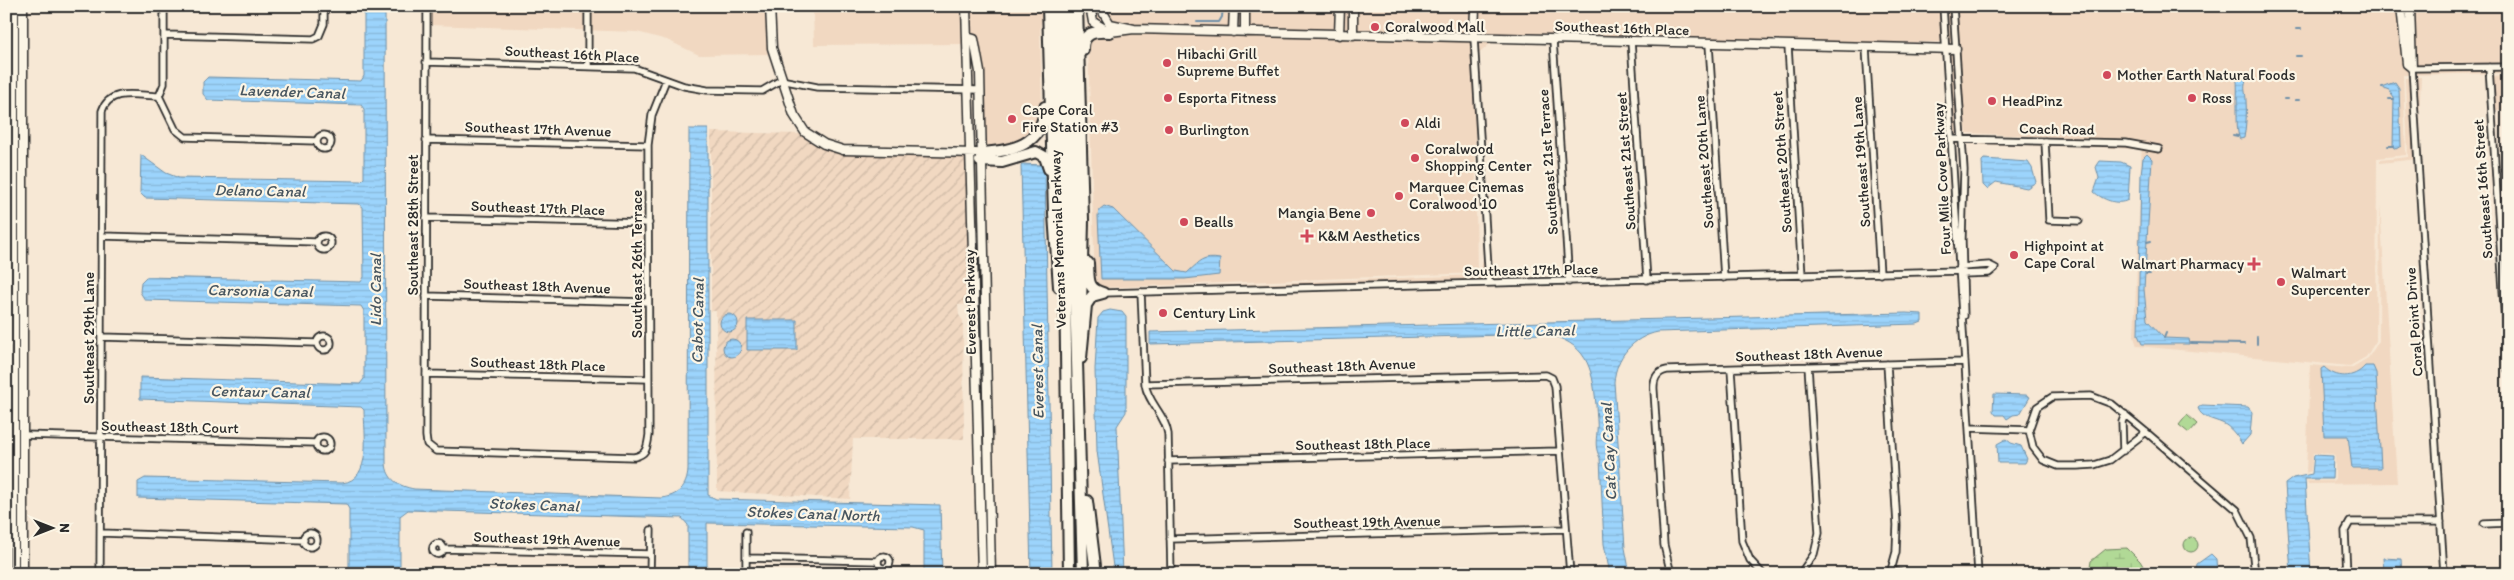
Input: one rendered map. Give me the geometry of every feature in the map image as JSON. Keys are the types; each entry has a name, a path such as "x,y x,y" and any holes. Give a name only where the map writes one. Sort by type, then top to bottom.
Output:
{"highway":[{"name":"Veterans Memorial Parkway","path":"1058,6 1069,574"},
{"name":"Veterans Memorial Parkway","path":"1067,6 1083,574"},
{"path":"1077,6 1082,152 1080,361"},
{"path":"1078,35 1082,6"},
{"path":"1048,9 1054,214"},
{"path":"977,155 1004,152 1021,147 1034,136 1041,126 1045,109 1044,28 1048,9"},
{"path":"1080,105 1084,82 1084,40 1093,32 1110,32"},
{"path":"1082,152 1087,202 1089,282 1093,290 1103,293"},
{"path":"977,155 1002,162 1032,153 1042,154 1048,161 1066,360"},
{"path":"1078,388 1086,305 1092,296 1103,293"},
{"name":"Veterans Memorial Parkway","path":"1080,440 1096,574"}],"street":[{"path":"164,6 164,84 159,96 175,129 186,137 316,141"},
{"path":"165,35 313,39 319,36 324,24 324,6"},
{"name":"Southeast 28th Street","path":"427,6 427,444 436,451 442,452 634,457 643,455 647,451"},
{"path":"588,6 588,66"},
{"path":"770,6 772,48 781,80 794,115 801,126 818,141 843,150 977,155"},
{"name":"Everest Parkway","path":"966,6 969,90 977,155 985,310 991,574"},
{"path":"1233,32 1234,6"},
{"path":"1244,32 1246,6"},
{"path":"1339,34 1340,6"},
{"path":"1353,6 1353,35"},
{"path":"1475,6 1474,38 1489,283"},
{"name":"Four Mile Cove Parkway","path":"1944,6 1953,139 1963,350 1978,574"},
{"name":"Four Mile Cove Parkway","path":"1953,6 1964,170 1960,271"},
{"name":"Coral Point Drive","path":"2400,6 2407,64 2412,68"},
{"name":"Coral Point Drive","path":"2410,6 2412,68 2444,574"},
{"path":"14,574 10,501 14,436 10,403 11,9 23,8 23,574"},
{"name":"Southeast 16th Place","path":"1110,32 1093,22 1090,14 1093,9 1099,8 1104,10 1108,22 1114,26 1134,29 1956,49"},
{"path":"1110,32 1134,29"},
{"name":"Everest Parkway","path":"967,37 974,39 980,72 977,155 976,311 982,574"},
{"name":"Southeast 21st Terrace","path":"1553,40 1568,282"},
{"name":"Southeast 21st Street","path":"1631,41 1646,280"},
{"name":"Southeast 20th Lane","path":"1709,44 1724,278"},
{"name":"Southeast 20th Street","path":"1788,46 1802,276"},
{"name":"Southeast 19th Lane","path":"1866,48 1880,274"},
{"name":"Southeast 16th Place","path":"426,62 634,68 698,90 762,91 781,80"},
{"name":"Southeast 16th Street","path":"2489,67 2508,370"},
{"path":"2412,68 2508,67"},
{"name":"Southeast 26th Terrace","path":"647,451 649,435 648,145 652,115 666,80"},
{"path":"781,80 817,87 980,90"},
{"name":"Southeast 29th Lane","path":"100,574 101,117 105,102 115,95 159,96"},
{"path":"10,109 23,110"},
{"name":"Coach Road","path":"1953,139 2126,143 2159,148"},
{"name":"Southeast 17th Avenue","path":"426,140 648,145"},
{"path":"2045,141 2049,220 2079,221"},
{"path":"10,207 23,207"},
{"name":"Southeast 17th Place","path":"426,218 649,223"},
{"path":"102,236 317,242"},
{"name":"Southeast 17th Place","path":"1103,293 1960,271"},
{"path":"1141,292 1145,384 1148,397 1166,426 1171,574"},
{"name":"Southeast 18th Avenue","path":"426,296 648,302"},
{"path":"10,305 23,305"},
{"path":"976,311 985,310"},
{"path":"102,337 316,342"},
{"name":"Southeast 18th Avenue","path":"1671,574 1664,536 1654,391 1657,375 1664,371 1964,362"},
{"path":"1887,364 1897,522 1896,544 1891,572 1903,574"},
{"path":"1800,574 1814,554 1819,533 1808,366"},
{"path":"1731,369 1742,541 1748,556 1764,574"},
{"name":"Southeast 18th Place","path":"426,374 648,379"},
{"name":"Southeast 18th Avenue","path":"1145,384 1541,374 1549,376 1554,383 1559,451"},
{"path":"978,394 986,394"},
{"path":"2146,432 2123,451 2107,461 2094,465 2053,465 2043,460 2036,452 2029,430 2037,407 2045,400 2055,396 2096,397 2106,400 2125,414 2146,432 2239,513 2251,538 2255,574"},
{"path":"10,403 23,403"},
{"path":"2123,451 2122,422 2125,414"},
{"path":"1969,428 2029,430"},
{"path":"14,436 24,436"},
{"name":"Southeast 18th Court","path":"24,436 316,444"},
{"path":"979,451 988,451"},
{"path":"1559,451 1564,529 1570,574"},
{"name":"Southeast 18th Place","path":"1168,461 1559,451"},
{"path":"10,501 23,501"},
{"path":"2348,574 2345,531 2350,522 2441,522"},
{"path":"2484,524 2508,523"},
{"name":"Southeast 19th Avenue","path":"1170,539 1564,529"},
{"path":"650,574 651,530"},
{"path":"746,532 746,574"},
{"path":"100,533 304,540"},
{"name":"Southeast 19th Avenue","path":"444,549 650,554"},
{"path":"746,558 878,562"}],"shaded area":[{"path":"428,6 767,6 770,54 699,55 667,40 637,32 429,25"},
{"path":"813,6 962,6 965,44 814,45"},
{"path":"969,6 1044,6 1040,28 1042,109 1035,130 1024,142 984,150 975,36 970,34"},
{"path":"1087,6 2508,6 2508,73 2403,75 2406,155 2377,158 2376,341 2366,357 2350,366 2137,346 2134,337 2142,141 1967,133 1955,42 1491,43 1474,58 1477,273 1095,288"},
{"path":"1954,52 1966,135 2139,143 2139,149 1954,144 1947,53"},
{"path":"2508,75 2508,110 2492,110 2492,76"},
{"path":"2421,77 2417,159 2380,163 2380,160 2408,157 2405,78"},
{"path":"711,132 804,134 824,147 842,154 865,156 968,156 973,304 958,305 959,315 963,321 964,439 853,439 850,499 717,491 716,311 711,311"},
{"path":"2380,205 2397,483 2308,484 2307,481 2332,481 2335,479 2335,456 2333,454 2313,453 2311,471 2306,473 2310,365 2351,368 2368,358 2379,341","holes":["2324,367 2336,376 2355,374 2362,371 2351,449"]},
{"path":"1486,249 1487,284 1482,287 1106,294 1105,290 1477,275 1480,273"}],"green space":[{"path":"2187,415 2197,424 2189,433 2179,425"},
{"path":"2191,538 2196,540 2198,545 2196,550 2191,552 2186,550 2184,545 2186,540"},
{"path":"2127,548 2140,561 2148,574 2089,574 2091,561 2106,549"}],"water":[{"path":"364,6 385,6 386,463 391,478 403,486 414,489 661,498 677,493 684,486 688,470 689,129 708,129 708,495 716,499 940,505 942,574 924,574 924,530 913,527 707,523 707,574 688,574 688,525 682,518 408,510 400,516 400,574 349,574 349,509 346,504 138,498 138,482 145,478 342,483 352,480 359,473 365,454 364,410 361,407 140,399 140,377 360,384 364,379 364,311 361,306 145,300 140,292 141,282 146,277 361,282 364,277 363,207 359,204 145,198 140,193 141,155 166,173 179,178 361,181 364,178 364,109 361,105 208,100 203,94 203,82 208,77 361,81 364,76"},
{"path":"2242,76 2246,81 2246,124 2244,138 2240,139 2237,121 2237,81"},
{"path":"2395,82 2399,88 2401,146 2396,149 2393,147 2394,97 2389,90 2381,87"},
{"path":"2147,154 2152,159 2144,289 2147,320 2164,338 2189,339 2190,344 2142,344 2138,335 2141,174 2143,158"},
{"path":"1984,159 2028,162 2036,182 2027,188 1996,182 1987,189 1983,185 1982,161"},
{"path":"2100,161 2121,162 2130,166 2128,200 2124,202 2110,201 2094,192 2099,178 2096,167"},
{"name":"Everest Canal","path":"1021,165 1042,165 1045,169 1052,574 1031,574"},
{"path":"1104,206 1113,209 1176,271 1187,273 1205,259 1214,258 1220,259 1219,275 1185,279 1101,279 1098,216 1099,210"},
{"path":"1110,310 1122,312 1126,317 1126,412 1117,426 1123,574 1114,574 1097,451 1095,369 1098,318 1103,312"},
{"path":"725,314 733,314 738,319 736,330 725,332 720,327 720,319"},
{"path":"1922,314 1922,322 1917,324 1658,332 1641,338 1634,343 1618,364 1614,382 1625,548 1630,574 1610,574 1604,544 1600,458 1596,445 1597,425 1593,379 1585,358 1570,343 1545,334 1150,344 1150,332"},
{"path":"747,320 797,320 797,350 747,350"},
{"path":"732,339 738,342 741,348 738,354 732,357 726,354 723,348 726,342"},
{"path":"2365,366 2373,366 2376,373 2381,468 2352,468 2348,436 2324,436 2321,369 2324,367 2334,374 2345,376 2356,373"},
{"path":"1994,394 2026,395 2030,397 2020,414 2013,415 2007,419 2004,415 1996,415 1993,411"},
{"path":"2202,405 2248,407 2252,412 2250,435 2242,444 2228,427 2202,414 2198,408"},
{"path":"2006,439 2011,443 2021,446 2027,459 2025,463 1998,463 1997,444"},
{"path":"2314,455 2333,456 2332,479 2305,479 2311,574 2291,574 2285,484 2293,478 2312,474"},
{"path":"2211,554 2216,559 2217,574 2195,574 2197,564"},
{"path":"2383,558 2401,559 2402,574 2384,574"},
{"path":"1527,569 1528,574 1338,574"}],"waterway":[{"path":"1197,22 1219,22 1222,17 1223,6"},
{"path":"2296,29 2301,29"},
{"path":"2296,56 2301,56"},
{"path":"2389,99 2394,99"},
{"path":"2233,135 2238,136"},
{"path":"2388,146 2393,146"},
{"path":"2147,242 2151,241"},
{"path":"2164,338 2166,333"},
{"path":"2257,337 2257,344"},
{"path":"2191,343 2244,344"}],"place":[{"name":"Coralwood Mall","path":"1375,27"},
{"name":"Hibachi Grill Supreme Buffet","path":"1167,63"},
{"name":"Mother Earth Natural Foods","path":"2107,75"},
{"name":"Esporta Fitness","path":"1168,98"},
{"name":"Ross","path":"2192,98"},
{"name":"HeadPinz","path":"1992,101"},
{"name":"Cape Coral Fire Station #3","path":"1012,119"},
{"name":"Aldi","path":"1405,123"},
{"name":"Burlington","path":"1169,130"},
{"name":"Coralwood Shopping Center","path":"1415,158"},
{"name":"Marquee Cinemas Coralwood 10","path":"1399,196"},
{"name":"Mangia Bene","path":"1371,213"},
{"name":"Bealls","path":"1184,222"},
{"name":"K&M Aesthetics","path":"1307,236"},
{"name":"Highpoint at Cape Coral","path":"2014,255"},
{"name":"Walmart Pharmacy","path":"2254,264"},
{"name":"Walmart Supercenter","path":"2281,282"},
{"name":"Century Link","path":"1163,313"}],"water label":[{"name":"Lavender Canal","path":"292,91"},
{"name":"Delano Canal","path":"260,190"},
{"name":"Carsonia Canal","path":"260,290"},
{"name":"Lido Canal","path":"375,290"},
{"name":"Cabot Canal","path":"697,321"},
{"name":"Little Canal","path":"1535,330"},
{"name":"Centaur Canal","path":"260,391"},
{"name":"Cat Cay Canal","path":"1608,452"},
{"name":"Stokes Canal","path":"534,504"},
{"name":"Stokes Canal North","path":"813,513"}]}
